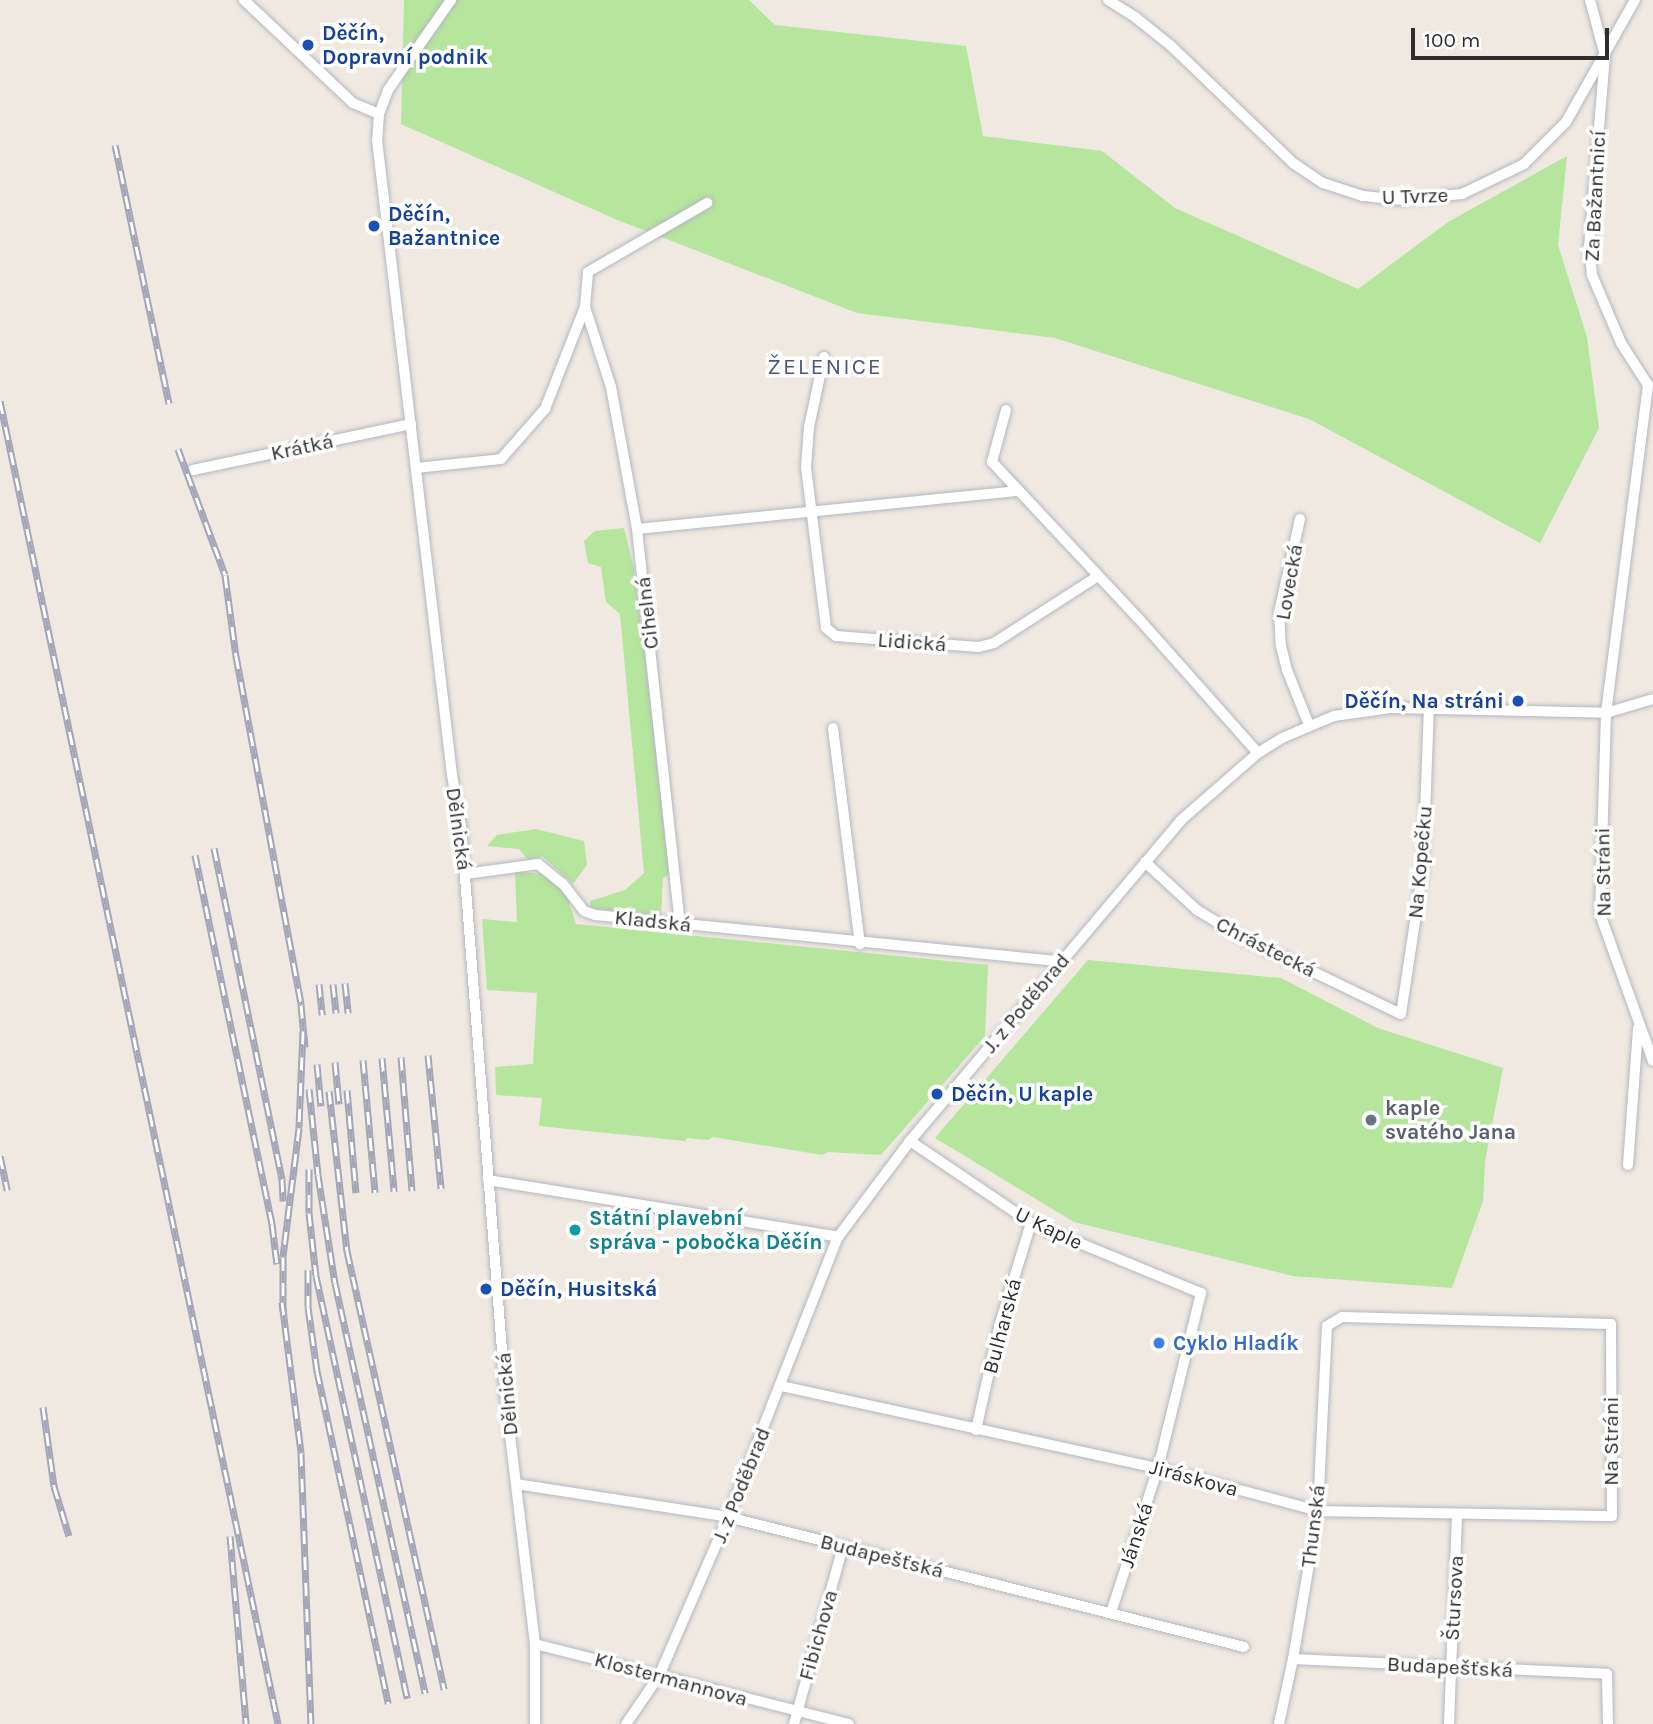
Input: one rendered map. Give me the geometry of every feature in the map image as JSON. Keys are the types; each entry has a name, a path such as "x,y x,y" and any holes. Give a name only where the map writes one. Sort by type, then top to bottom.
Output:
{"street":[{"path":"244,0 353,103 379,114 388,90 451,0"},
{"name":"U Tvrze","path":"1108,0 1171,45 1293,163 1323,183 1363,196 1403,200 1462,194 1524,164 1566,122 1635,0"},
{"name":"Za Bažantnicí","path":"1590,0 1605,56 1589,246 1592,275 1621,343 1651,385 1606,713"},
{"name":"Dělnická","path":"379,114 377,139 466,874 488,1180 516,1484 535,1644 535,1724"},
{"path":"416,468 501,459 545,409 585,307 588,272 707,203"},
{"name":"Cihelná","path":"585,307 611,387 636,529 680,923"},
{"path":"810,511 806,467 809,427 824,357"},
{"path":"1006,410 992,462 1258,753"},
{"name":"Krátká","path":"193,470 411,424"},
{"path":"636,529 1019,491"},
{"name":"Lidická","path":"810,511 826,628 836,636 979,647 994,643 1098,576"},
{"name":"Lovecká","path":"1300,519 1279,612 1281,646 1287,670 1309,725"},
{"name":"J. z Poděbrad","path":"626,1724 659,1676 728,1517 838,1237 909,1141 1189,813 1258,753 1309,725 1359,710 1606,713 1653,699"},
{"name":"Na Kopečku","path":"1401,1014 1423,869 1429,709"},
{"name":"Na Stráni","path":"1606,713 1600,914 1653,1061"},
{"path":"833,728 860,944"},
{"name":"Chrástecká","path":"1145,862 1197,910 1243,938 1401,1014"},
{"name":"Kladská","path":"466,874 538,864 564,884 584,911 595,915 860,944 1062,962"},
{"name":"Na Stráni","path":"1628,1164 1638,1025"},
{"name":"U Kaple","path":"909,1141 1031,1223 1200,1293"},
{"path":"488,1180 838,1237"},
{"name":"Bulharská","path":"976,1430 999,1327 1031,1223"},
{"name":"Jánská","path":"1111,1614 1158,1468 1200,1293"},
{"name":"Na Stráni","path":"1327,1326 1342,1317 1611,1324 1612,1516"},
{"name":"Thunská","path":"1279,1724 1318,1511 1327,1326"},
{"name":"Jiráskova","path":"781,1386 1158,1468 1318,1511 1612,1516"},
{"name":"Budapešťská","path":"516,1484 728,1517 1244,1647"},
{"name":"Štursova","path":"1449,1724 1457,1514"},
{"name":"Fibichova","path":"794,1724 843,1546"},
{"name":"Klostermannova","path":"535,1644 849,1724"},
{"name":"Budapešťská","path":"1293,1659 1607,1674 1608,1724"}],"green space":[{"path":"404,0 749,0 775,25 966,46 983,136 1102,151 1175,208 1358,289 1448,222 1567,156 1558,245 1587,337 1599,428 1540,543 1309,419 1055,338 857,313 615,219 401,124"},
{"path":"624,528 634,569 670,862 668,875 663,878 661,916 590,908 590,901 625,890 644,873 620,614 606,602 601,567 588,563 584,541 595,531"},
{"path":"536,829 584,841 587,865 573,884 542,856 528,860 519,849 487,846 497,835"},
{"path":"515,872 547,874 565,890 576,924 988,965 985,1036 881,1155 828,1152 822,1155 713,1137 708,1140 687,1138 685,1141 539,1126 542,1098 496,1095 495,1067 533,1064 537,993 487,990 482,919 517,922"},
{"path":"1088,960 1281,978 1378,1028 1503,1068 1485,1162 1483,1201 1452,1288 1293,1276 1074,1222 935,1138"}],"railway":[{"path":"115,145 169,403"},
{"path":"0,401 278,1724"},
{"path":"178,449 225,575 236,656 301,1005 305,1047 303,1031 299,1128 283,1257 283,1311"},
{"path":"214,848 282,1179 283,1201"},
{"path":"195,855 272,1224 277,1264"},
{"path":"345,983 348,1013"},
{"path":"319,984 322,1015"},
{"path":"333,984 336,1013"},
{"path":"428,1055 441,1188"},
{"path":"401,1057 412,1191"},
{"path":"382,1058 394,1191"},
{"path":"363,1060 375,1192"},
{"path":"335,1062 339,1104"},
{"path":"317,1064 321,1106"},
{"path":"309,1089 318,1175 335,1283 425,1693"},
{"path":"347,1090 356,1193"},
{"path":"329,1091 347,1251 444,1689"},
{"path":"0,1156 7,1190"},
{"path":"309,1169 309,1213 316,1276 407,1698"},
{"path":"308,1270 308,1307 317,1371 388,1703"},
{"path":"282,1302 301,1453 311,1724"},
{"path":"43,1407 54,1486 69,1536"},
{"path":"230,1536 246,1724"}],"place":[{"name":"Děčín, Dopravní podnik","path":"308,45"},
{"name":"Děčín, Bažantnice","path":"374,226"},
{"name":"Děčín, Na stráni","path":"1518,701"},
{"name":"Děčín, U kaple","path":"937,1094"},
{"name":"kaple svatého Jana","path":"1371,1120"},
{"name":"Státní plavební správa - pobočka Děčín","path":"575,1230"},
{"name":"Děčín, Husitská","path":"486,1289"},
{"name":"Cyklo Hladík","path":"1159,1343"}],"district":[{"name":"ŽELENICE","path":"825,367"}]}
